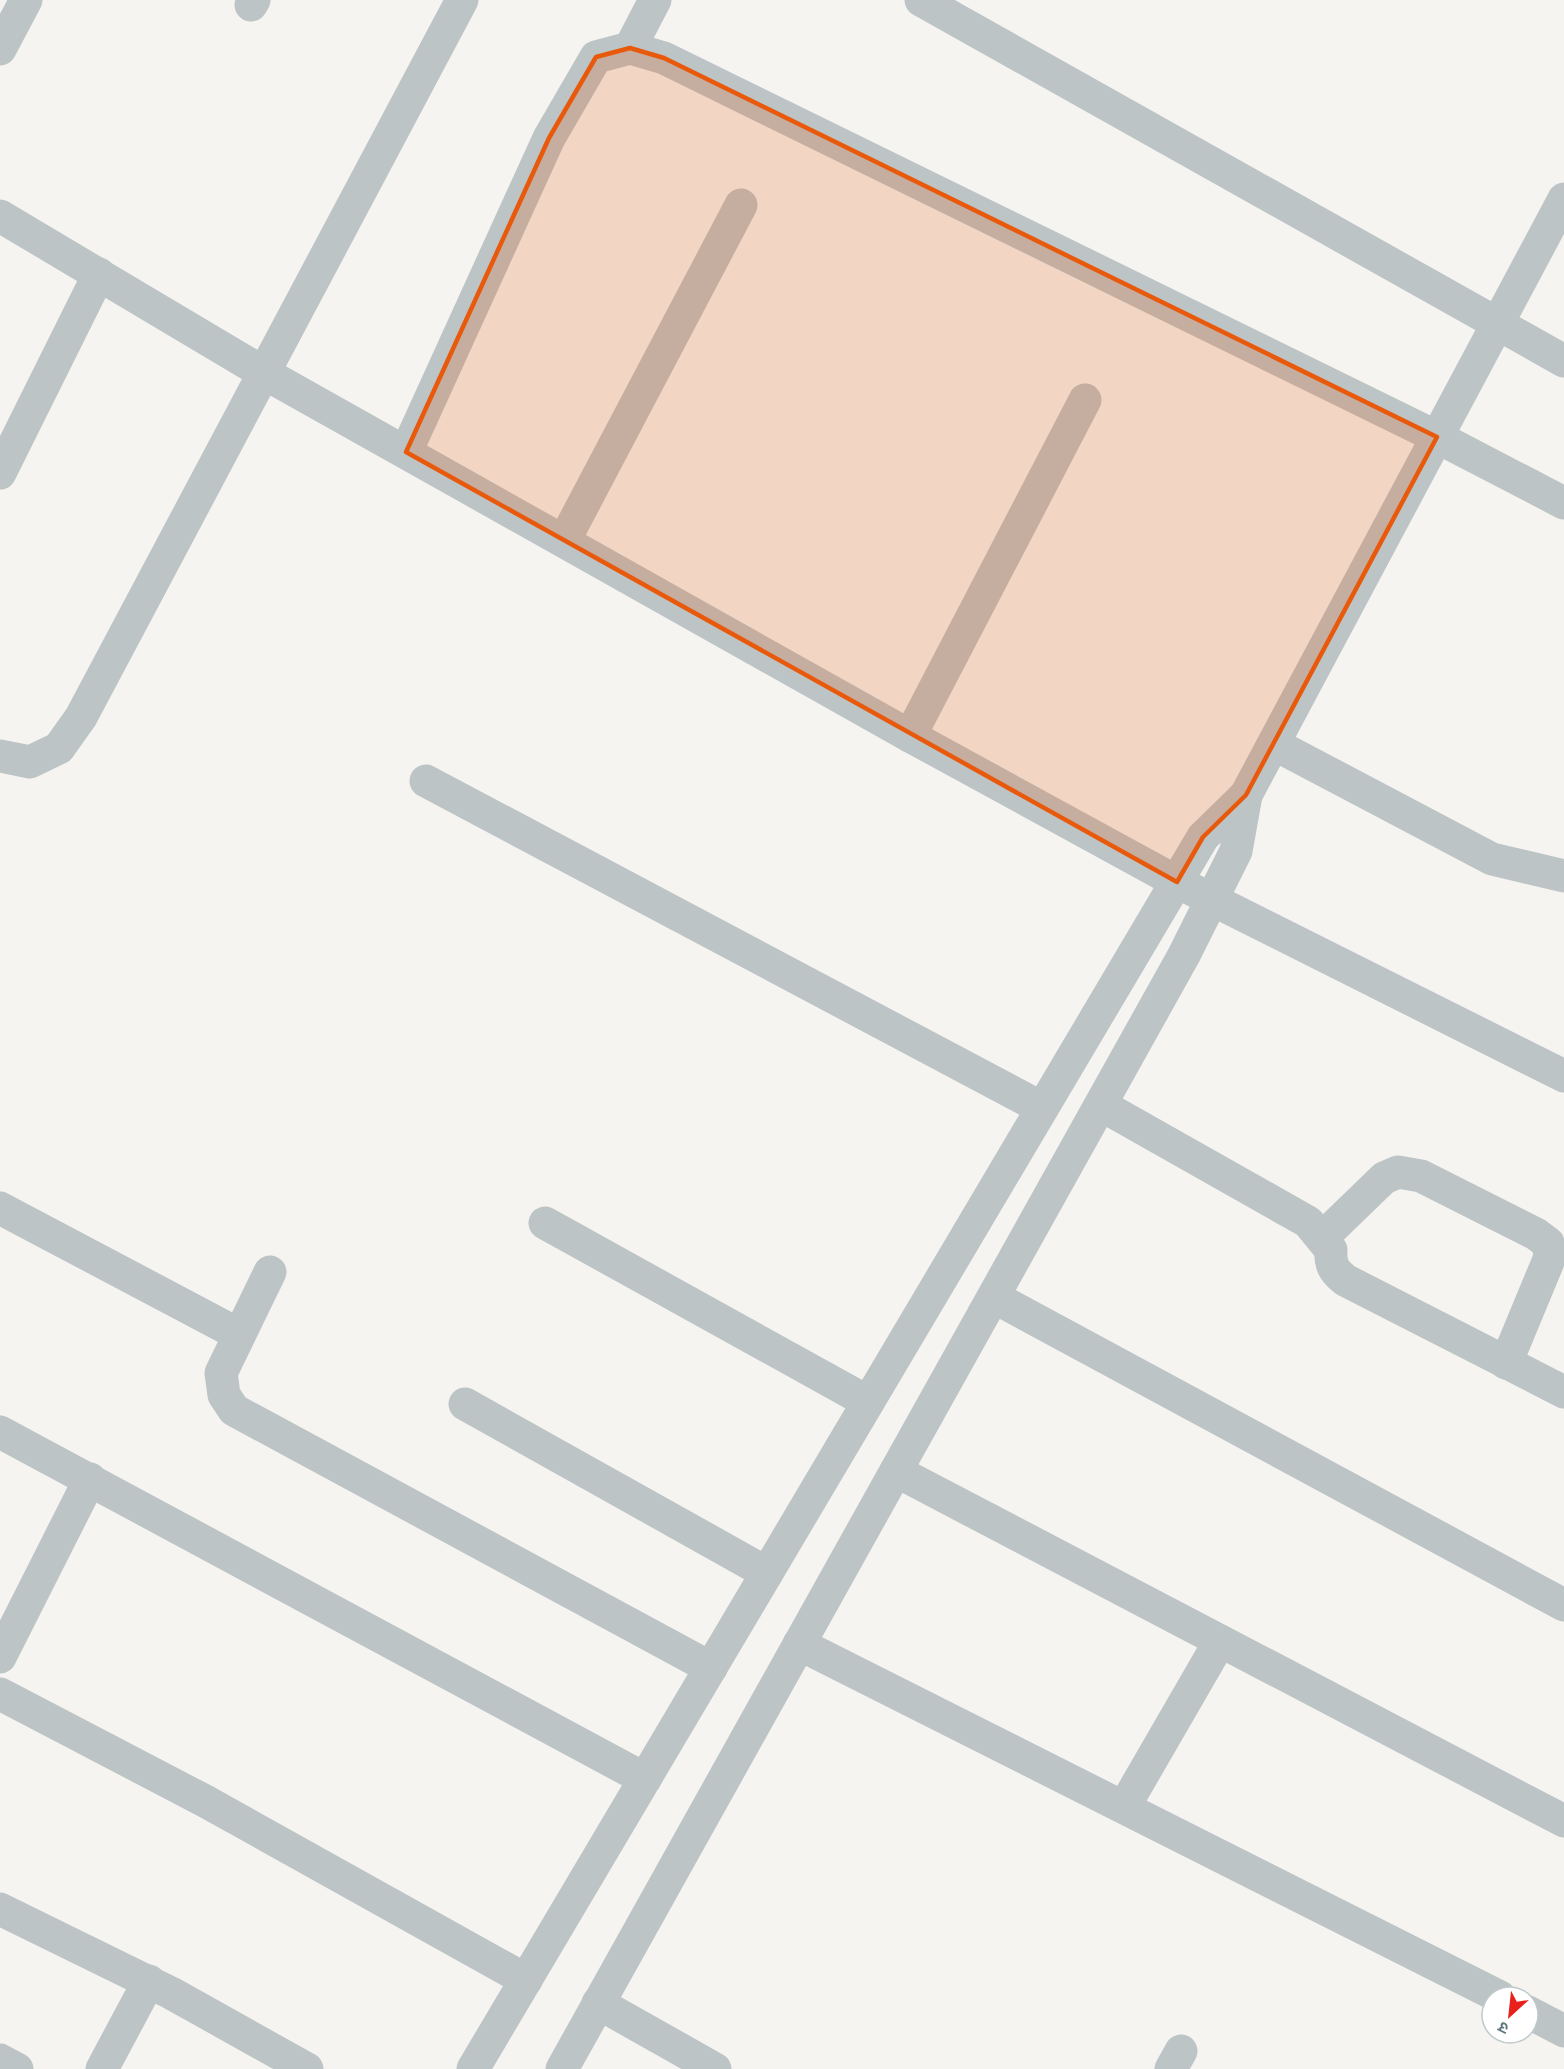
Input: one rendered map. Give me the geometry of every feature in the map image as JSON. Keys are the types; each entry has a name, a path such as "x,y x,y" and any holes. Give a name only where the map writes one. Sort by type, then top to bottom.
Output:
{"street":[{"path":"0,49 26,0"},
{"path":"0,756 30,762 59,748 81,717 462,0"},
{"path":"630,48 655,0"},
{"path":"921,0 1564,361"},
{"path":"406,452 549,138 596,57 630,48 664,58 1437,437 1564,503"},
{"path":"473,2069 1203,837 1246,795 1564,199"},
{"path":"564,541 741,206"},
{"path":"0,216 264,373 910,736 1177,882 1564,1076"},
{"path":"0,473 99,274"},
{"path":"910,736 1085,400"},
{"path":"1274,744 1492,859 1564,876"},
{"path":"426,781 1042,1108"},
{"path":"562,2069 1101,1105 1236,851 1246,795"},
{"path":"1101,1105 1308,1222 1331,1250 1331,1262 1335,1272 1345,1280 1564,1392"},
{"path":"1323,1238 1384,1178 1398,1172 1421,1176 1536,1234 1548,1243 1550,1257 1546,1274 1506,1363"},
{"path":"0,1208 238,1334"},
{"path":"545,1223 868,1402"},
{"path":"270,1272 221,1373 224,1395 234,1410 711,1668"},
{"path":"994,1297 1564,1605"},
{"path":"465,1404 767,1573"},
{"path":"0,1432 645,1779"},
{"path":"896,1472 1564,1821"},
{"path":"0,1657 90,1479"},
{"path":"1124,1808 1220,1641"},
{"path":"799,1644 1480,1987"},
{"path":"0,1694 205,1801 526,1980"},
{"path":"0,1909 149,1981 307,2069"},
{"path":"102,2069 149,1981"},
{"path":"598,2003 715,2069"},
{"path":"1540,2018 1564,2031"},
{"path":"0,2060 17,2069"}],"highlighted area":[{"path":"630,48 664,58 1437,437 1246,795 1203,837 1177,882 406,452 549,138 596,57"}]}
